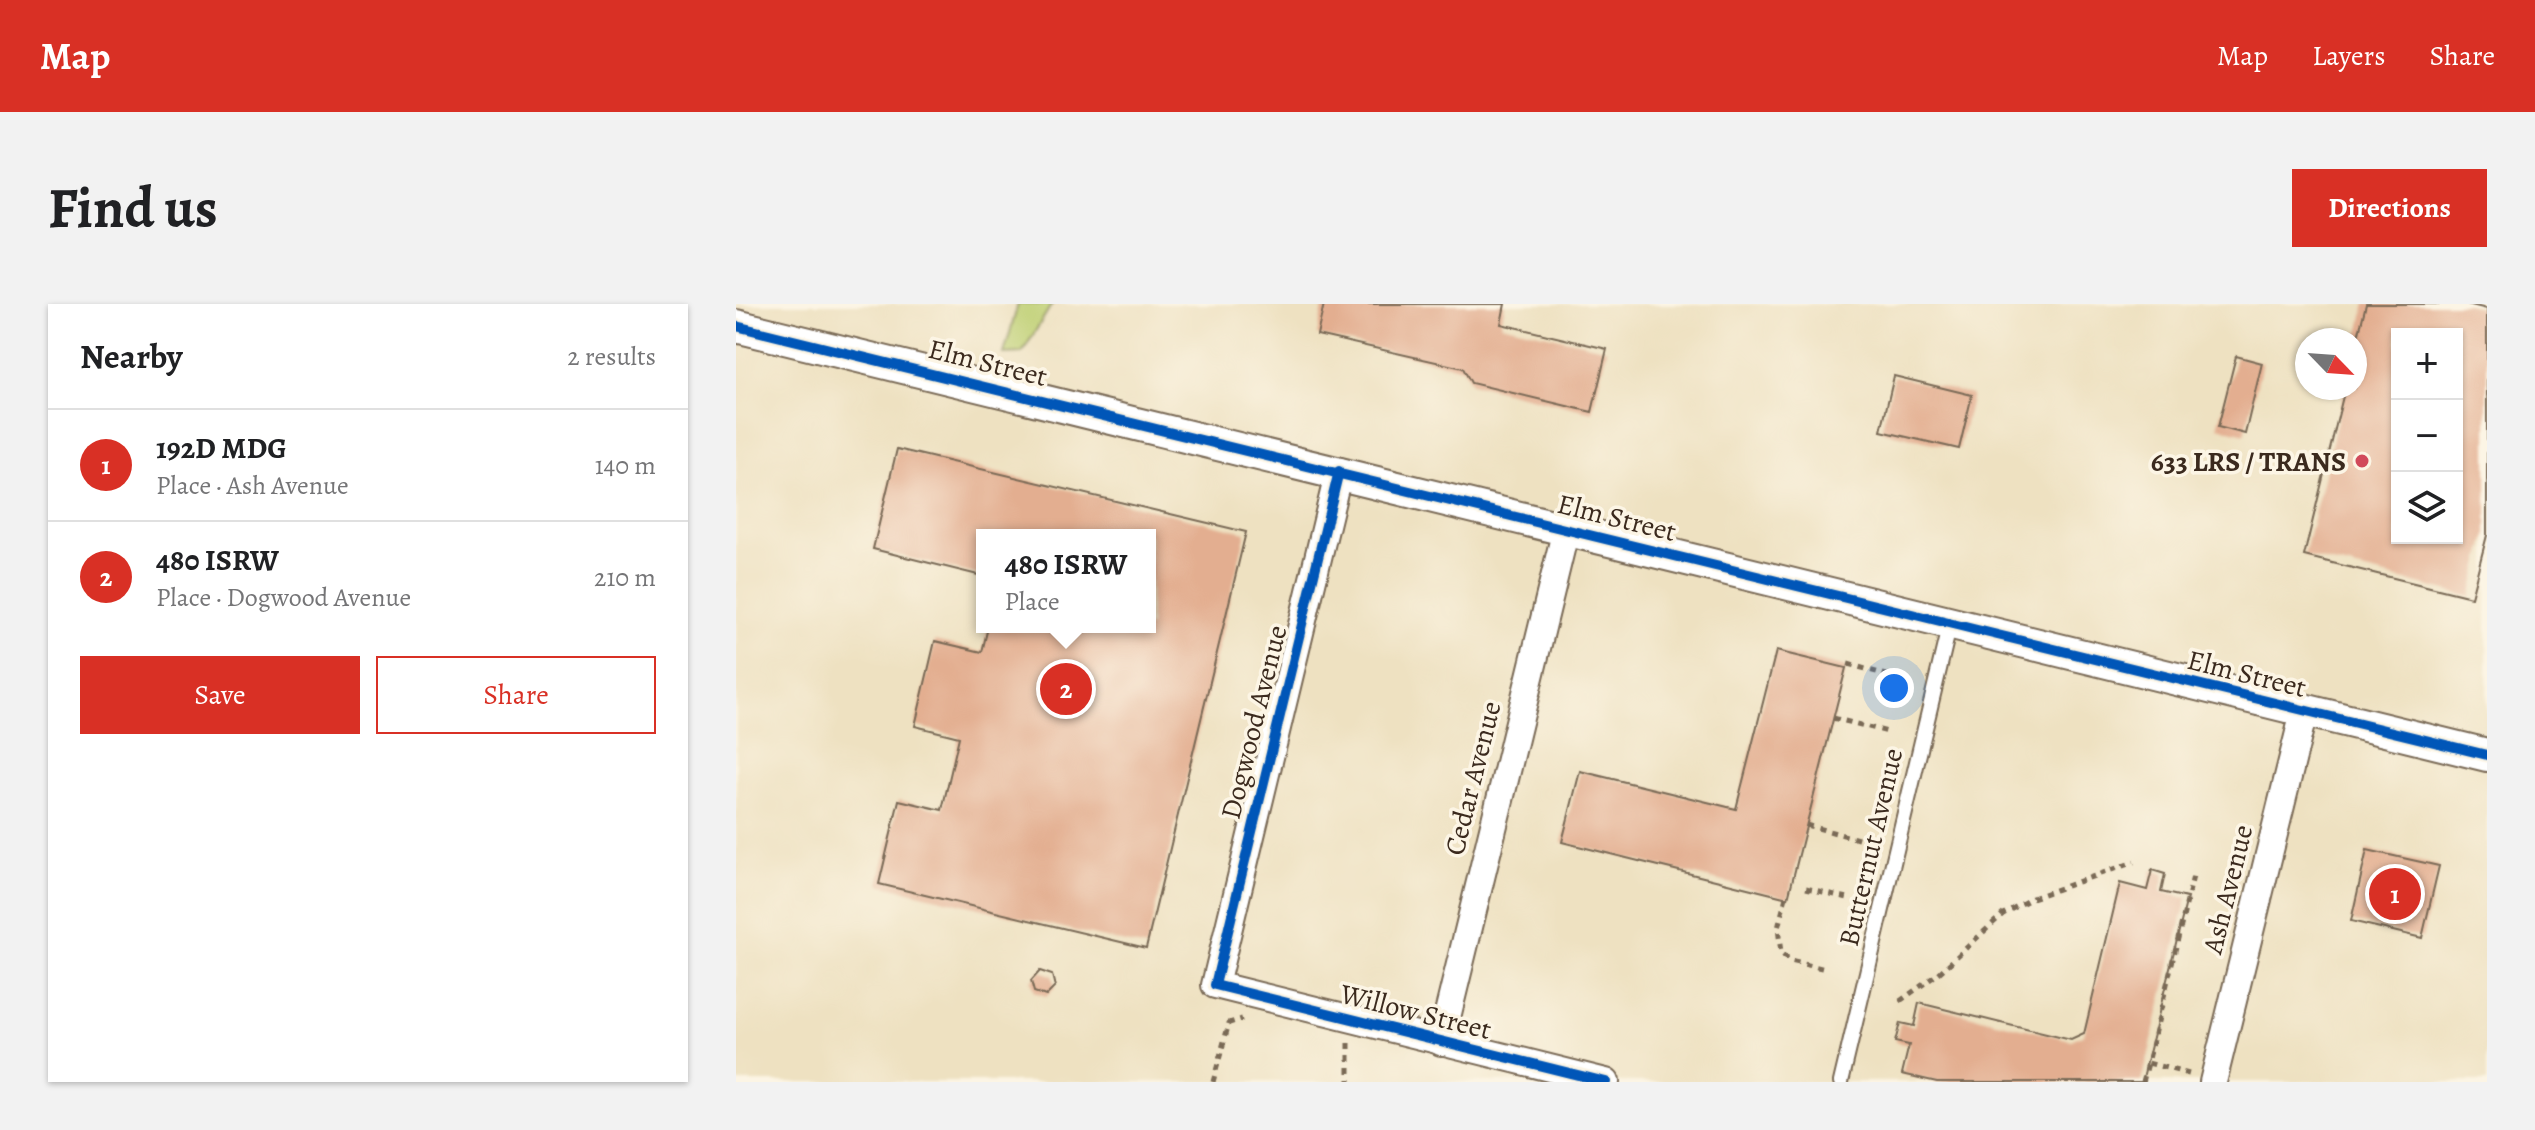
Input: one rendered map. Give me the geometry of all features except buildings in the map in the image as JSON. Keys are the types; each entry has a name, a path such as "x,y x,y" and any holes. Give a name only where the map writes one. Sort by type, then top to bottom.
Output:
{"street":[{"name":"Elm Street","path":"736,326 1339,471 2487,755"},
{"name":"Dogwood Avenue","path":"1215,985 1339,471"},
{"name":"Cedar Avenue","path":"1441,1042 1566,529"},
{"name":"Ash Avenue","path":"2206,1079 2304,712"},
{"name":"Willow Street","path":"1215,985 1606,1082"}],"lane":[{"name":"Butternut Avenue","path":"1841,1082 1950,623"}],"path":[{"path":"1848,664 1901,679"},
{"path":"1833,718 1888,732"},
{"path":"1806,825 1862,840"},
{"path":"1900,1001 1939,973 2003,914 2032,898 2134,862"},
{"path":"2143,1082 2193,876"},
{"path":"1806,888 1848,898"},
{"path":"1786,897 1778,928 1781,953 1790,961 1826,969"},
{"path":"1213,1082 1229,1023 1248,1018"},
{"path":"1336,1040 1351,1044 1349,1082"},
{"path":"2148,1063 2206,1079"}],"green space":[{"path":"1018,304 1052,304 1022,353 1004,354"}],"cycle path":[{"path":"736,326 2487,755"},
{"path":"1339,471 1215,985 1606,1082"}],"place":[{"name":"633 LRS / TRANS","path":"2362,461"},
{"name":"480 ISRW","path":"1066,689"},
{"name":"192D MDG","path":"2395,894"}]}
